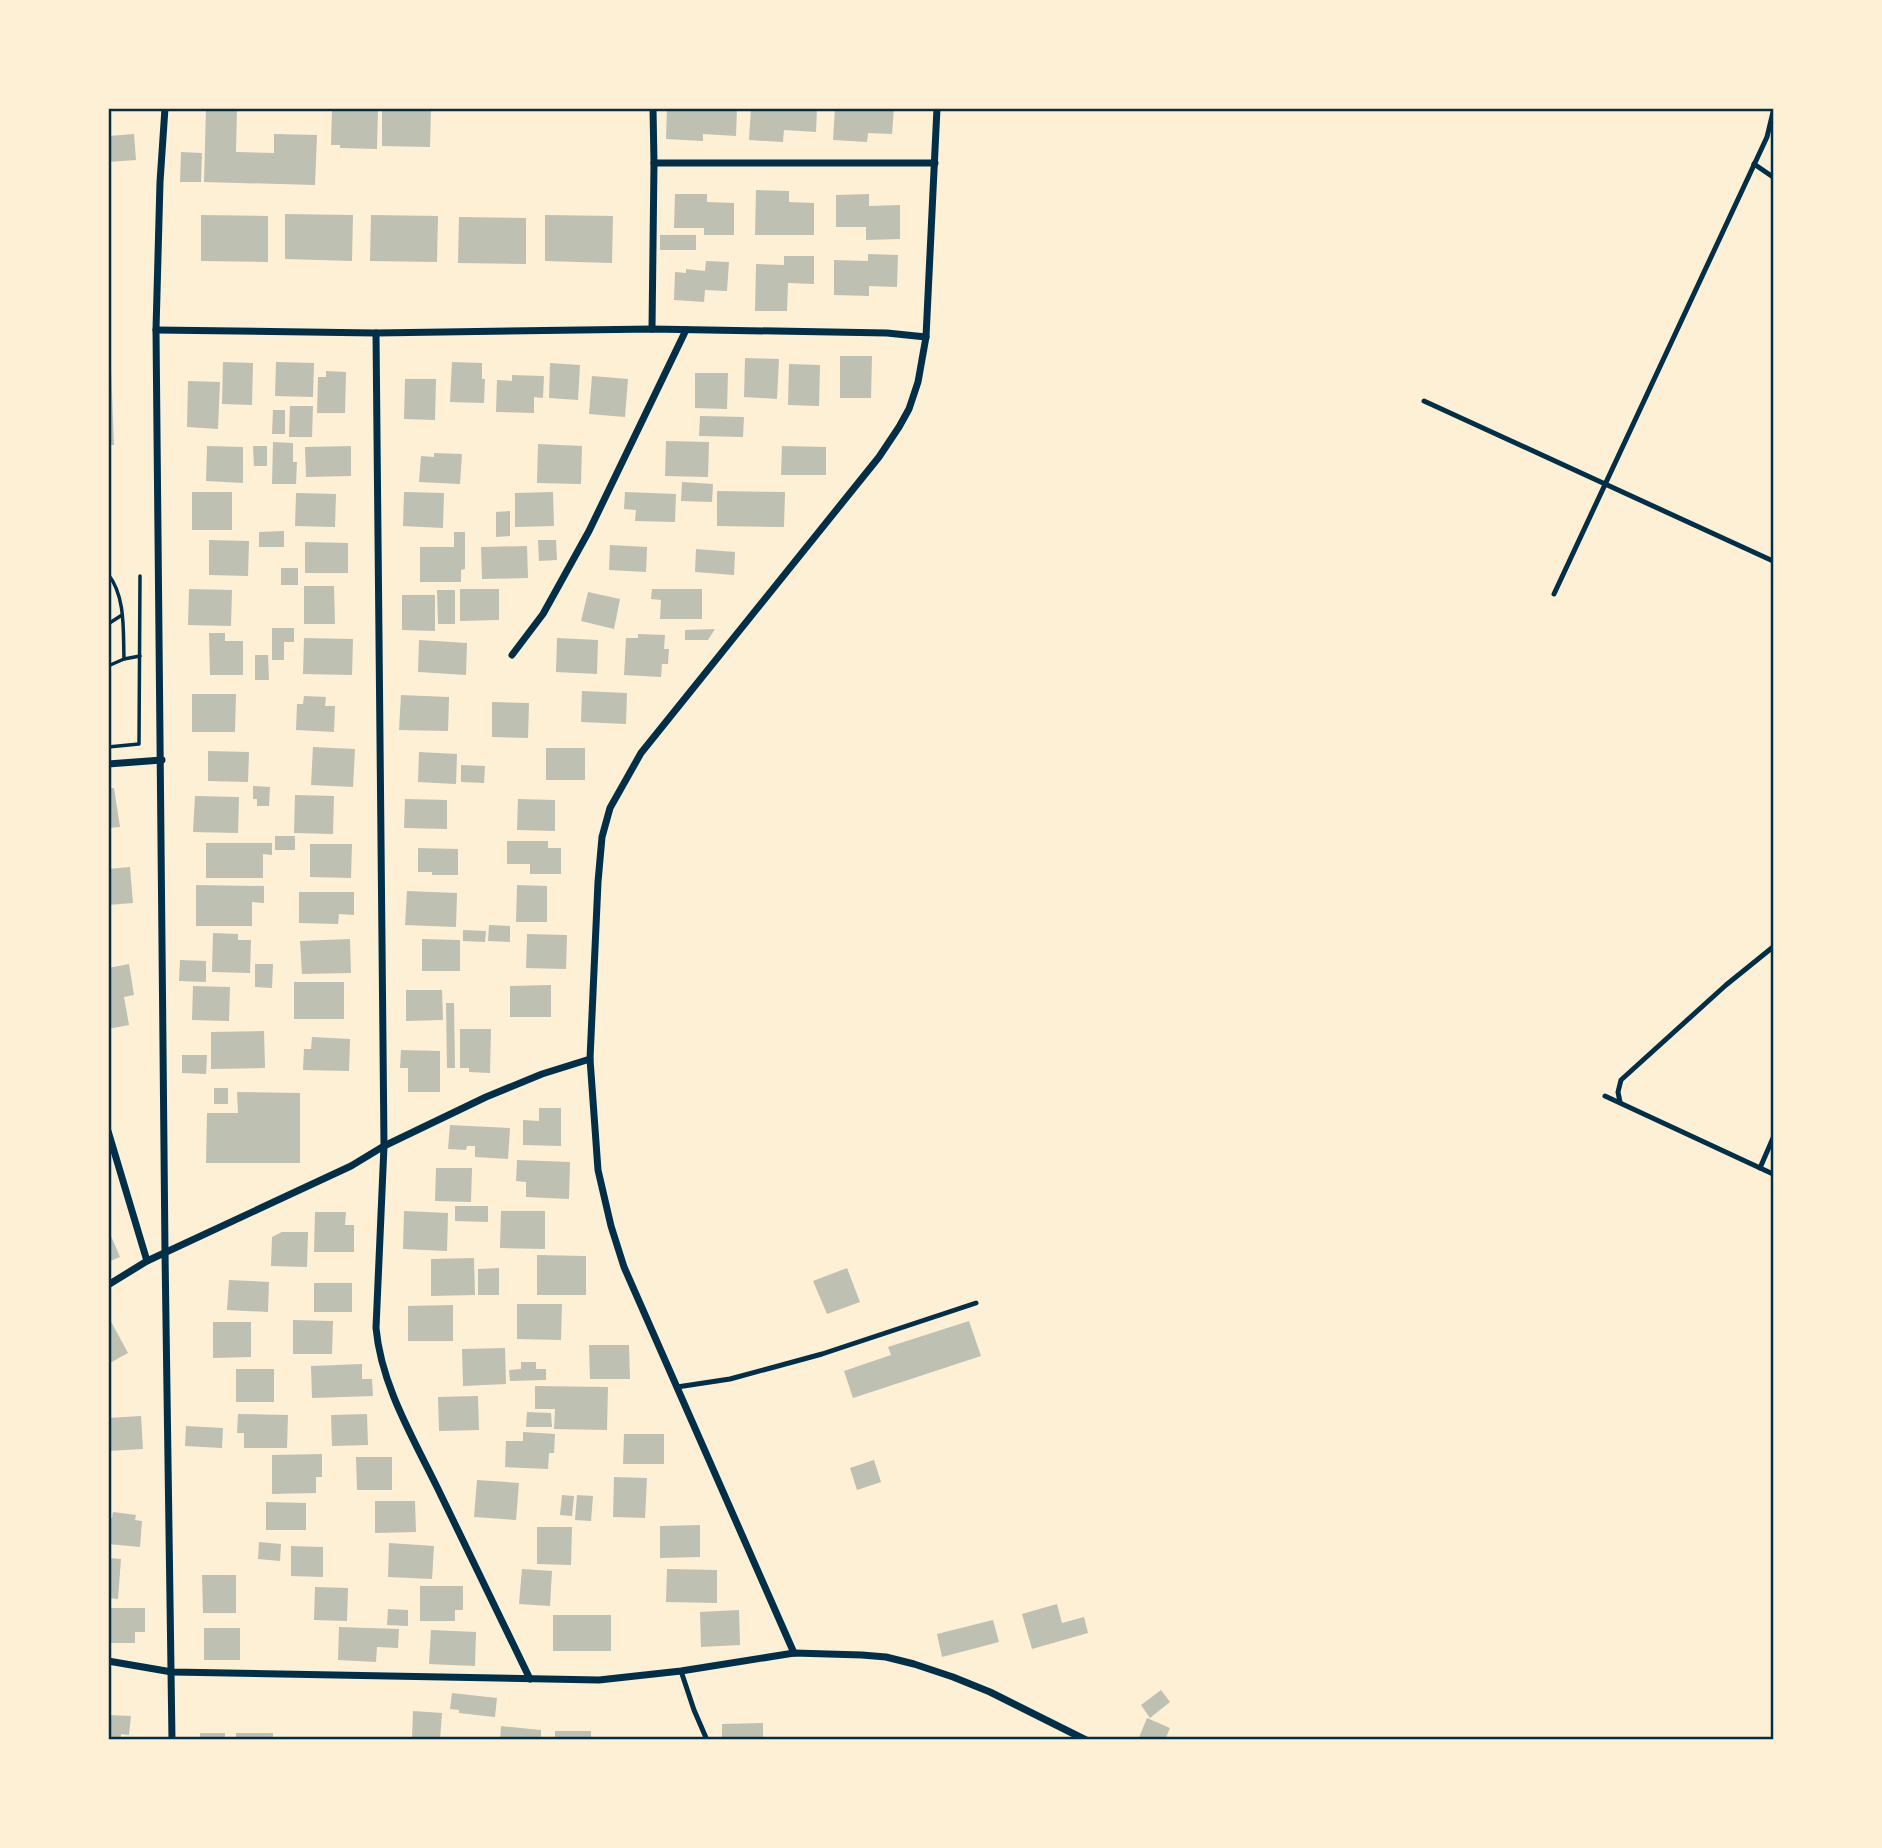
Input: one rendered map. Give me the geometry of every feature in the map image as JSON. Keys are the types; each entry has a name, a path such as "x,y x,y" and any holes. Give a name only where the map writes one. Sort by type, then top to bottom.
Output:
{"street":[{"path":"165,108 156,330 172,1740"},
{"path":"652,329 653,108"},
{"path":"794,1653 624,1267 611,1226 598,1170 590,1059 602,836 610,808 642,753 888,446 909,409 918,382 926,337 937,108"},
{"path":"654,163 935,163"},
{"path":"156,330 376,332 652,329 887,333 926,337"},
{"path":"512,655 543,614 589,531 685,330"},
{"path":"376,332 384,1146 376,1328 378,1348 406,1423 530,1679"},
{"path":"108,764 162,760"},
{"path":"108,1285 165,1252 351,1166 384,1146 486,1097 542,1073 590,1059"},
{"path":"108,1131 147,1261"},
{"path":"108,1661 172,1672 599,1680 681,1671 794,1653 886,1657 914,1664 990,1692 1086,1740"}],"lane":[{"path":"1554,594 1767,137 1773,112"},
{"path":"1754,164 1773,177"},
{"path":"1424,401 1773,561"},
{"path":"1620,1102 1618,1092 1621,1080 1726,985 1773,947"},
{"path":"1605,1096 1773,1174"},
{"path":"1760,1168 1773,1138"},
{"path":"677,1387 730,1379 822,1354 976,1303"},
{"path":"681,1671 707,1740"}],"path":[{"path":"108,574 119,594 124,659"},
{"path":"108,747 139,744 140,576"},
{"path":"108,624 122,615"},
{"path":"108,666 140,656"}],"building":[{"path":"206,108 237,108 236,152 274,153 274,134 317,135 315,185 204,182"},
{"path":"332,108 378,108 377,149 340,148 340,145 331,145"},
{"path":"382,108 431,108 430,147 382,146"},
{"path":"667,108 737,108 736,136 703,134 703,141 666,139"},
{"path":"751,108 817,108 816,132 784,130 783,142 749,140"},
{"path":"835,108 894,108 892,134 868,133 867,142 833,140"},
{"path":"134,134 136,160 108,162 108,136"},
{"path":"181,152 202,153 201,182 180,182"},
{"path":"756,190 789,191 789,202 814,203 814,235 755,235"},
{"path":"675,194 707,194 707,202 734,203 734,235 704,235 704,228 674,228"},
{"path":"869,194 869,206 900,205 900,239 866,240 866,227 836,227 836,195"},
{"path":"285,214 353,215 352,261 285,259"},
{"path":"201,215 268,216 268,262 201,261"},
{"path":"371,215 438,216 437,262 370,261"},
{"path":"545,215 613,216 612,263 545,261"},
{"path":"459,217 526,218 526,264 458,263"},
{"path":"660,235 696,235 696,250 660,250"},
{"path":"868,254 898,255 897,287 869,286 869,296 834,295 834,260 868,261"},
{"path":"784,256 814,256 814,284 788,283 787,311 755,311 756,264 784,265"},
{"path":"706,261 729,262 727,291 705,290 704,302 674,300 675,272 686,273 686,269 705,271"},
{"path":"840,356 872,356 871,398 840,398"},
{"path":"745,358 779,359 777,399 744,397"},
{"path":"223,362 253,363 252,405 222,404"},
{"path":"276,362 314,363 313,397 275,396"},
{"path":"452,362 482,363 482,379 485,379 484,403 450,402"},
{"path":"550,363 580,365 578,400 549,398"},
{"path":"789,364 820,365 819,406 788,405"},
{"path":"108,367 111,367 114,445 108,445"},
{"path":"326,371 346,372 345,413 317,413 318,377 326,377"},
{"path":"695,373 728,373 727,409 695,408"},
{"path":"512,375 544,376 543,398 534,397 534,413 496,412 497,380 512,381"},
{"path":"592,376 628,379 625,417 589,414"},
{"path":"405,379 436,379 435,420 404,419"},
{"path":"188,381 220,382 218,429 187,427"},
{"path":"290,406 313,406 312,437 289,437"},
{"path":"273,410 285,410 285,434 272,434"},
{"path":"700,416 744,417 743,437 699,436"},
{"path":"666,441 709,442 708,477 665,476"},
{"path":"273,442 293,443 293,462 297,462 296,484 272,484"},
{"path":"538,444 582,446 581,484 537,483"},
{"path":"207,446 243,447 243,483 206,481"},
{"path":"253,446 267,446 267,466 254,466"},
{"path":"351,446 351,476 306,477 305,447"},
{"path":"782,446 826,447 826,475 781,475"},
{"path":"434,453 462,454 460,484 419,482 421,456 434,457"},
{"path":"682,482 713,484 712,502 681,501"},
{"path":"717,491 785,492 784,527 717,526"},
{"path":"192,492 232,492 232,530 192,530"},
{"path":"404,492 444,493 443,528 403,526"},
{"path":"553,492 554,526 515,527 515,493"},
{"path":"625,492 676,494 675,522 635,521 636,510 624,509"},
{"path":"296,493 336,494 335,527 295,526"},
{"path":"510,511 510,536 496,537 496,512"},
{"path":"284,531 284,547 259,547 259,532"},
{"path":"454,532 465,532 465,569 461,570 461,582 420,582 420,547 454,547"},
{"path":"209,540 249,541 248,576 209,575"},
{"path":"538,540 556,540 557,560 539,561"},
{"path":"305,542 348,543 348,573 305,573"},
{"path":"610,545 647,547 646,572 609,570"},
{"path":"527,546 528,578 482,579 481,547"},
{"path":"696,549 735,552 734,575 695,572"},
{"path":"281,568 298,568 298,585 281,585"},
{"path":"304,586 334,586 335,624 304,624"},
{"path":"189,589 232,590 231,626 188,625"},
{"path":"460,589 499,589 499,620 460,621"},
{"path":"652,589 702,589 702,619 660,619 661,600 651,599"},
{"path":"437,590 455,590 455,624 438,624"},
{"path":"588,592 620,599 614,629 581,621"},
{"path":"402,595 435,595 435,631 402,630"},
{"path":"272,628 294,628 294,642 284,642 284,660 272,660"},
{"path":"715,629 708,640 685,640 685,630"},
{"path":"209,633 225,633 225,641 243,641 243,675 210,675"},
{"path":"638,634 665,635 664,649 669,649 668,664 662,664 661,677 624,675 626,638 638,638"},
{"path":"304,638 353,639 352,675 303,674"},
{"path":"557,638 598,640 597,674 556,672"},
{"path":"419,640 467,643 466,675 418,672"},
{"path":"255,655 268,655 269,680 255,680"},
{"path":"582,691 627,693 626,724 581,722"},
{"path":"192,694 236,694 235,732 192,732"},
{"path":"401,695 449,697 448,731 399,730"},
{"path":"304,696 326,697 325,706 335,706 334,732 296,730 297,704 303,704"},
{"path":"492,702 529,703 528,738 492,737"},
{"path":"313,747 355,749 353,787 311,785"},
{"path":"546,748 585,748 585,780 546,780"},
{"path":"208,751 249,752 248,782 208,781"},
{"path":"419,752 457,754 456,784 418,782"},
{"path":"461,765 485,766 484,783 461,782"},
{"path":"253,786 270,787 269,806 257,806 257,799 253,799"},
{"path":"108,788 114,788 120,827 108,828"},
{"path":"295,795 334,796 333,834 294,833"},
{"path":"195,796 239,797 238,833 193,832"},
{"path":"405,799 447,800 447,829 404,828"},
{"path":"518,799 555,800 555,831 517,830"},
{"path":"275,836 295,836 295,850 275,850"},
{"path":"507,841 548,841 548,848 561,848 561,874 530,874 530,864 507,864"},
{"path":"206,843 272,843 272,855 263,854 263,878 206,878"},
{"path":"310,844 352,844 351,878 310,877"},
{"path":"418,848 458,849 458,875 418,872"},
{"path":"130,867 133,903 108,905 108,869"},
{"path":"196,885 264,886 264,903 252,902 252,926 196,926"},
{"path":"517,885 547,886 547,922 516,922"},
{"path":"407,891 457,893 456,927 405,925"},
{"path":"299,892 354,892 354,915 339,914 338,924 299,923"},
{"path":"489,925 510,926 510,942 488,941"},
{"path":"463,930 486,931 485,942 463,941"},
{"path":"213,933 238,934 238,940 251,940 250,973 212,972"},
{"path":"527,934 567,935 566,969 526,968"},
{"path":"350,939 351,973 302,974 300,941"},
{"path":"422,939 460,940 460,971 422,971"},
{"path":"180,960 206,961 206,982 179,981"},
{"path":"129,964 134,995 124,997 129,1025 108,1029 108,968"},
{"path":"255,964 273,964 272,988 255,987"},
{"path":"294,982 344,982 344,1019 294,1019"},
{"path":"551,985 551,1017 510,1017 510,986"},
{"path":"193,986 230,987 229,1021 192,1020"},
{"path":"406,990 442,990 443,1020 406,1021"},
{"path":"446,1003 454,1003 455,1068 447,1068"},
{"path":"460,1029 491,1029 490,1073 469,1072 469,1068 460,1068"},
{"path":"264,1031 265,1068 211,1069 211,1032"},
{"path":"312,1037 350,1039 349,1071 303,1070 304,1049 311,1049"},
{"path":"401,1050 440,1051 440,1092 408,1092 408,1068 400,1068"},
{"path":"182,1055 207,1055 206,1074 182,1073"},
{"path":"214,1088 228,1088 228,1104 214,1104"},
{"path":"237,1092 300,1093 300,1163 206,1163 207,1113 238,1113"},
{"path":"539,1108 561,1108 561,1146 523,1145 523,1120 539,1121"},
{"path":"450,1125 510,1128 508,1159 475,1157 475,1146 467,1146 466,1150 448,1149"},
{"path":"517,1160 570,1162 569,1199 526,1197 526,1182 516,1181"},
{"path":"436,1168 472,1168 471,1202 435,1201"},
{"path":"455,1206 488,1206 488,1222 455,1221"},
{"path":"404,1211 448,1213 447,1251 403,1249"},
{"path":"501,1211 545,1211 545,1249 500,1248"},
{"path":"315,1212 346,1212 345,1225 354,1225 354,1252 314,1252"},
{"path":"108,1229 120,1257 108,1262"},
{"path":"282,1232 308,1232 307,1267 271,1266 272,1237"},
{"path":"537,1255 586,1256 586,1295 537,1295"},
{"path":"474,1258 475,1295 431,1296 431,1259"},
{"path":"499,1268 499,1295 478,1295 478,1269"},
{"path":"847,1268 860,1302 827,1314 813,1281"},
{"path":"229,1280 269,1282 268,1312 227,1310"},
{"path":"314,1283 352,1283 352,1312 314,1312"},
{"path":"517,1304 562,1304 561,1340 517,1339"},
{"path":"453,1305 453,1341 408,1341 408,1306"},
{"path":"108,1316 128,1353 108,1364"},
{"path":"293,1320 333,1321 332,1354 293,1354"},
{"path":"969,1321 981,1356 853,1398 844,1371 891,1355 888,1347"},
{"path":"213,1322 251,1322 251,1357 213,1358"},
{"path":"589,1345 629,1345 630,1379 590,1379"},
{"path":"505,1348 506,1384 463,1386 462,1349"},
{"path":"521,1362 536,1362 536,1369 546,1369 546,1380 510,1381 509,1370 521,1369"},
{"path":"362,1364 362,1379 372,1379 373,1396 312,1398 311,1366"},
{"path":"236,1369 274,1369 274,1402 236,1402"},
{"path":"535,1386 608,1387 607,1430 554,1429 555,1409 535,1409"},
{"path":"478,1396 479,1430 439,1431 438,1397"},
{"path":"527,1412 551,1413 552,1427 526,1427"},
{"path":"238,1414 288,1415 287,1448 244,1448 244,1433 237,1433"},
{"path":"367,1414 368,1445 332,1446 331,1415"},
{"path":"141,1416 143,1449 108,1451 108,1418"},
{"path":"186,1426 223,1428 222,1448 185,1446"},
{"path":"523,1432 555,1434 554,1453 549,1453 548,1469 505,1467 506,1441 523,1441"},
{"path":"624,1434 664,1434 664,1464 623,1464"},
{"path":"322,1454 322,1477 316,1477 316,1493 272,1494 272,1455"},
{"path":"356,1457 392,1457 392,1490 357,1490"},
{"path":"874,1460 881,1482 857,1490 850,1468"},
{"path":"614,1477 647,1478 645,1518 613,1517"},
{"path":"477,1480 519,1483 516,1520 474,1517"},
{"path":"562,1495 574,1496 572,1516 560,1515"},
{"path":"577,1495 593,1496 591,1521 575,1520"},
{"path":"375,1501 415,1501 416,1532 375,1533"},
{"path":"266,1502 306,1503 306,1530 266,1530"},
{"path":"113,1512 136,1515 135,1520 142,1521 140,1547 108,1544 108,1518 112,1518"},
{"path":"700,1525 700,1557 660,1558 660,1526"},
{"path":"537,1527 572,1527 571,1565 537,1564"},
{"path":"259,1542 281,1544 280,1561 258,1559"},
{"path":"389,1543 434,1546 432,1579 388,1577"},
{"path":"291,1546 323,1547 323,1577 291,1576"},
{"path":"108,1558 121,1559 118,1599 108,1598"},
{"path":"522,1569 552,1571 550,1606 519,1604"},
{"path":"667,1569 717,1570 717,1603 666,1602"},
{"path":"202,1575 236,1575 236,1613 203,1613"},
{"path":"420,1586 463,1586 463,1610 455,1610 455,1621 420,1621"},
{"path":"315,1587 348,1588 347,1621 314,1620"},
{"path":"1057,1604 1062,1623 1084,1617 1088,1633 1032,1649 1022,1614"},
{"path":"108,1608 145,1608 145,1632 135,1632 135,1643 108,1643"},
{"path":"388,1609 408,1610 408,1626 387,1625"},
{"path":"739,1610 740,1645 701,1647 700,1612"},
{"path":"553,1615 611,1615 611,1651 553,1651"},
{"path":"993,1620 999,1642 942,1657 937,1634"},
{"path":"339,1627 399,1629 398,1648 377,1647 376,1662 338,1660"},
{"path":"204,1628 240,1628 240,1660 204,1660"},
{"path":"431,1630 476,1632 475,1666 429,1664"},
{"path":"1161,1690 1170,1702 1150,1718 1141,1705"},
{"path":"452,1693 497,1698 495,1717 459,1713 459,1710 450,1709"},
{"path":"413,1711 442,1713 440,1740 412,1740"},
{"path":"108,1715 131,1716 129,1735 121,1734 121,1740 108,1740"},
{"path":"1147,1718 1170,1728 1165,1740 1138,1740"},
{"path":"763,1723 763,1740 722,1740 722,1724"},
{"path":"501,1726 541,1730 541,1740 500,1740"},
{"path":"555,1731 591,1731 591,1740 555,1740"},
{"path":"200,1733 225,1733 225,1740 200,1740"},
{"path":"236,1733 273,1733 273,1740 236,1740"}]}
